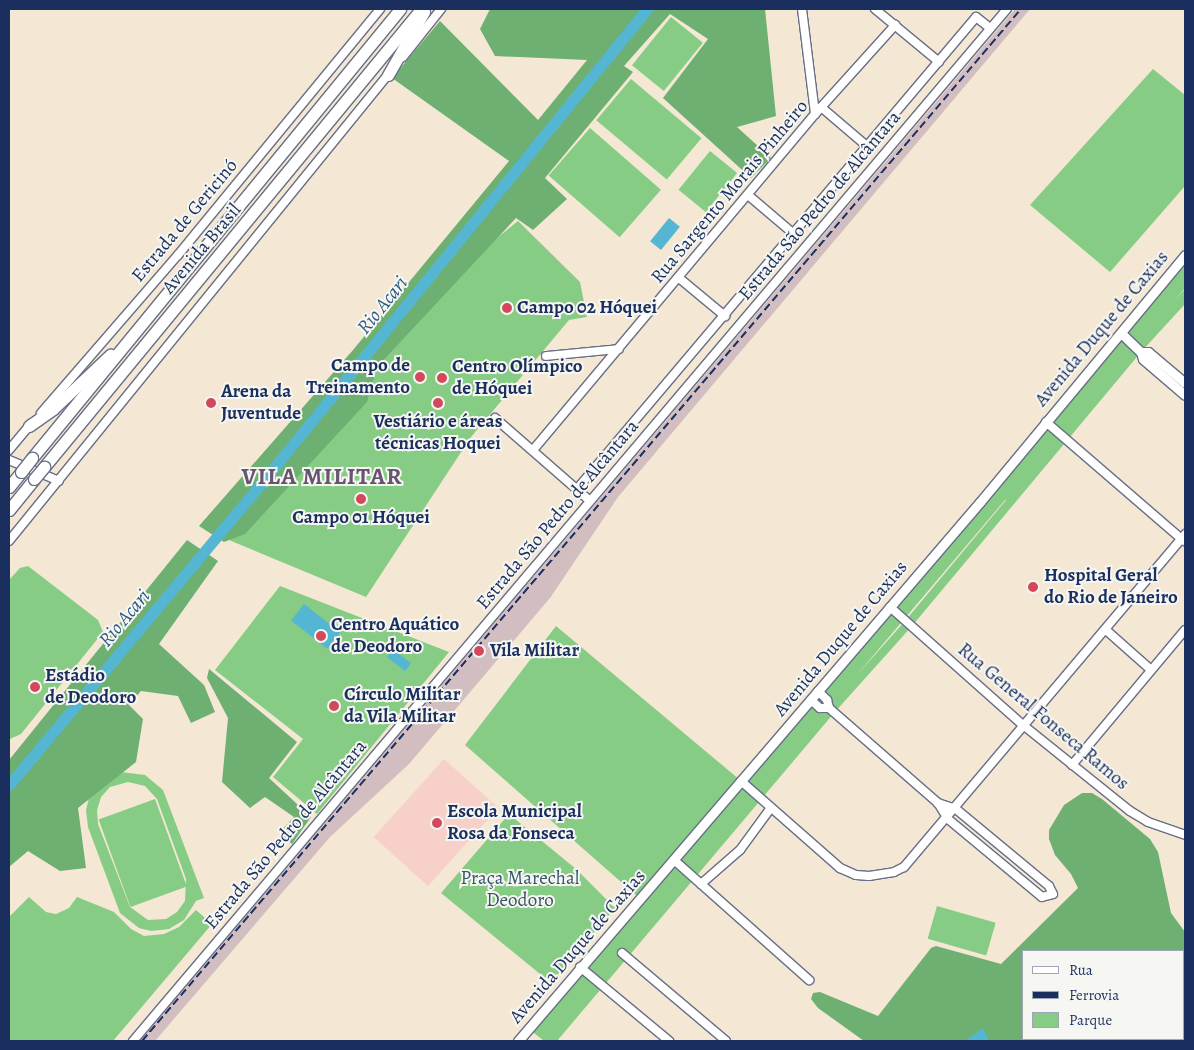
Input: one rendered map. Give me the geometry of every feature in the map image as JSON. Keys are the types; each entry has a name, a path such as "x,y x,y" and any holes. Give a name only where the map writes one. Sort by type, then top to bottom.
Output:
{"highway":[{"name":"Avenida Brasil","path":"9,487 400,9"},
{"name":"Avenida Brasil","path":"9,510 421,9"},
{"path":"388,75 426,9"},
{"path":"30,426 53,409 132,336"}],"main road":[{"name":"Avenida Duque de Caxias","path":"518,1041 890,607 1185,255"},
{"path":"1121,333 1141,352 1143,359 1185,395"},
{"path":"1141,352 1148,352 1185,383"}],"street":[{"name":"Estrada de Gericinó","path":"9,450 178,256 380,9"},
{"path":"9,541 441,9"},
{"path":"802,9 815,114"},
{"path":"875,9 939,62"},
{"name":"Estrada São Pedro de Alcântara","path":"133,1041 744,322 1007,9"},
{"path":"577,489 795,235 976,17 990,28"},
{"name":"Rua Sargento Morais Pinheiro","path":"533,450 619,350 815,114 895,24"},
{"path":"821,107 868,147"},
{"path":"748,195 795,235"},
{"path":"679,278 725,316"},
{"path":"731,310 744,322"},
{"path":"546,356 619,350"},
{"path":"495,418 590,501"},
{"path":"740,781 840,868 856,875 894,872 911,861 948,819 1023,724 1184,538 1046,422"},
{"path":"9,460 59,481"},
{"name":"Rua General Fonseca Ramos","path":"890,607 1023,724 1130,811 1148,822 1185,835"},
{"path":"1106,630 1151,670"},
{"path":"1072,765 1185,630"},
{"path":"818,691 827,700 829,708 938,803 948,819 1042,896 1053,894 1049,886 956,809 938,803"},
{"path":"810,700 820,708 829,708"},
{"path":"702,884 740,850 770,809"},
{"path":"996,858 1005,849"},
{"path":"674,860 809,980"},
{"path":"622,953 726,1041"},
{"path":"580,967 670,1041"}],"shaded area":[{"path":"1015,9 1030,9 618,497 550,598 409,764 330,837 155,1041 140,1041"},
{"name":"Escola Municipal Rosa da Fonseca","path":"444,759 498,808 428,886 374,837"}],"green space":[{"path":"490,9 765,9 776,116 737,127 771,158 751,178 663,98 708,39 670,14 624,66 633,72 545,178 567,199 533,230 516,218 377,367 367,402 245,534 224,542 199,526 353,350 509,161 392,78 440,21 538,120 587,60 495,56 480,29"},
{"path":"671,17 703,43 664,91 632,65"},
{"path":"1153,69 1185,95 1185,186 1110,272 1030,205"},
{"path":"631,79 701,138 667,180 596,120"},
{"path":"590,128 661,190 620,237 549,176"},
{"path":"710,151 737,173 706,212 679,190"},
{"name":"Centro Olímpico de Hóquei","path":"518,221 580,282 587,317 569,320 471,437 366,597 229,540 451,275"},
{"path":"1185,257 1185,288 1174,301 1185,289 1185,304 1141,352 912,626 834,713 557,1041 544,1041 529,1029 637,896 465,745 556,626 740,780","holes":["1006,500 905,621 856,676"]},
{"path":"187,540 218,561 159,644 204,685 215,712 191,723 178,696 141,691 129,705 143,719 136,762 78,808 86,868 60,871 28,851 9,867 9,760"},
{"name":"Estádio de Deodoro","path":"28,566 98,620 103,632 21,734 10,739 9,580 20,568"},
{"name":"Círculo Militar da Vila Militar","path":"280,586 449,652 317,814 273,777 303,739 215,670"},
{"path":"209,669 297,742 269,778 311,817 292,844 279,833 294,817 265,797 250,808 222,782 228,718 207,678"},
{"path":"121,772 145,775 163,790 204,898 196,901 184,920 169,929 151,931 139,928 120,913 88,827 86,810 89,798","holes":["128,782 145,786 157,799 186,879 185,901 177,912 166,919 148,920 130,907 98,824 97,810 101,797 110,787"]},
{"path":"1082,793 1092,793 1102,799 1150,839 1158,852 1171,913 1185,932 1185,1041 864,1041 818,1008 811,999 813,993 820,992 878,1016 931,948 936,946 1001,964 1078,888 1071,874 1055,855 1049,839 1049,830 1064,805"},
{"path":"155,799 187,886 130,907 99,820"},
{"name":"Praça Marechal Deodoro","path":"509,814 576,869 615,908 551,983 441,893"},
{"path":"29,897 46,912 56,914 69,908 77,897 114,912 131,929 144,936 164,934 179,927 196,910 212,924 113,1041 9,1041 9,917"},
{"path":"937,906 996,923 986,955 928,939"}],"water":[{"path":"669,218 680,227 661,250 650,241"},
{"path":"304,604 340,632 327,649 291,621"},
{"path":"393,649 411,663 405,671 387,657"},
{"path":"983,1028 989,1041 965,1041"}],"waterway":[{"name":"Rio Acari","path":"9,785 264,480 647,9"}],"railway":[{"path":"142,1041 1021,9"}],"place":[{"name":"Campo 02 Hóquei","path":"507,308"},
{"name":"Campo de Treinamento","path":"420,377"},
{"name":"Centro Olímpico de Hóquei","path":"442,378"},
{"name":"Arena da Juventude","path":"211,403"},
{"name":"Vestiário e áreas técnicas Hoquei","path":"438,403"},
{"name":"Campo 01 Hóquei","path":"361,499"},
{"name":"Hospital Geral do Rio de Janeiro","path":"1033,587"},
{"name":"Centro Aquático de Deodoro","path":"321,636"},
{"name":"Vila Militar","path":"479,651"},
{"name":"Estádio de Deodoro","path":"35,687"},
{"name":"Círculo Militar da Vila Militar","path":"334,706"},
{"name":"Escola Municipal Rosa da Fonseca","path":"437,823"}],"district":[{"name":"VILA MILITAR","path":"322,477"}]}
